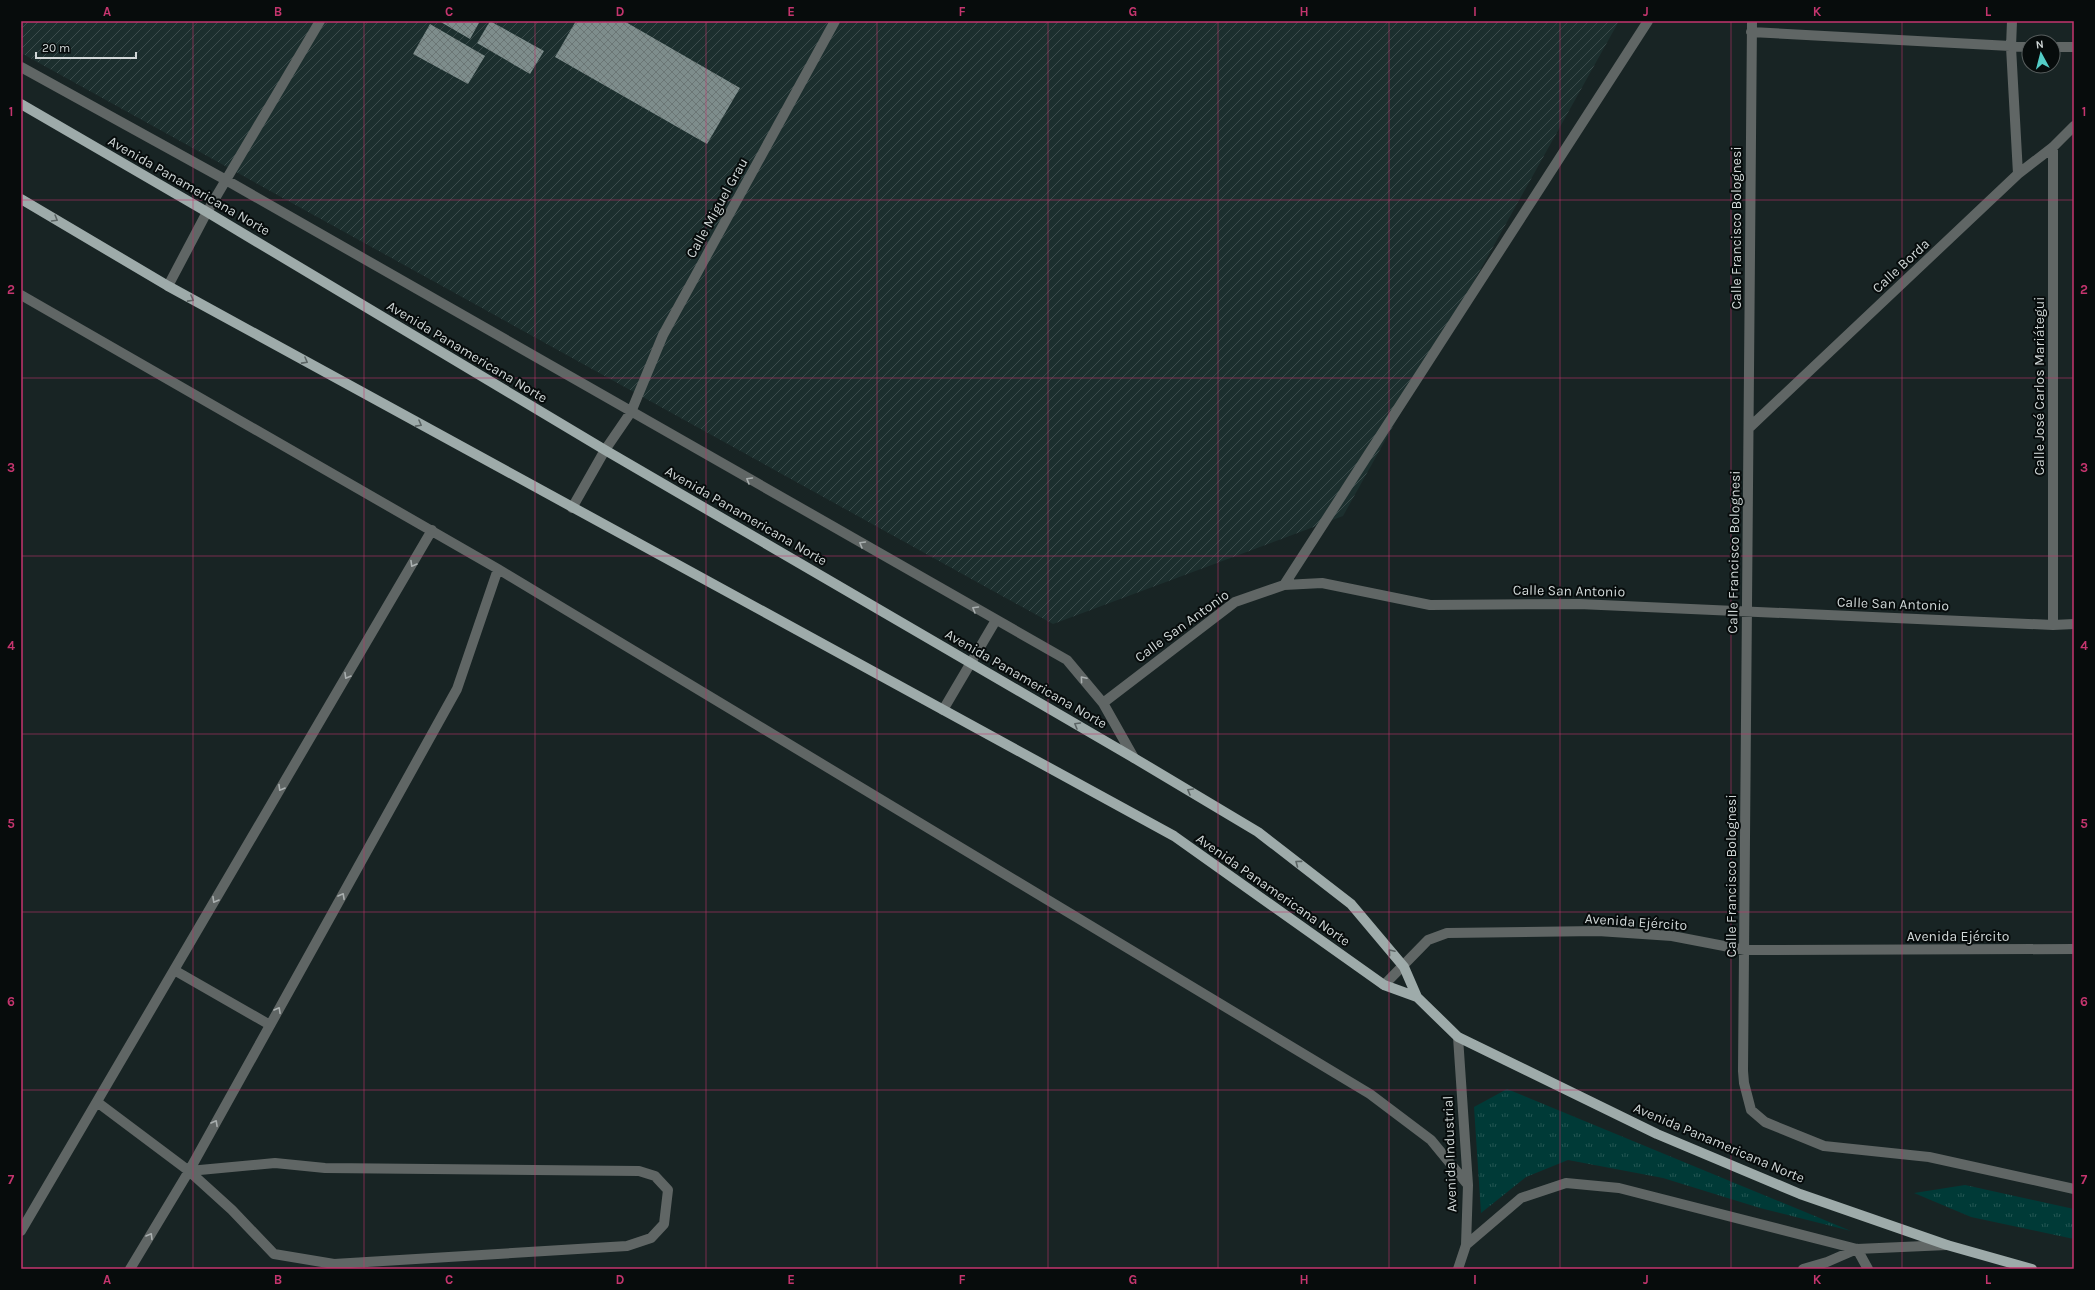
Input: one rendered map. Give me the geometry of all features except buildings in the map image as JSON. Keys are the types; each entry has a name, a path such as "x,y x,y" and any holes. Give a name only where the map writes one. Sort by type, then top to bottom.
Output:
{"main road":[{"name":"Avenida Panamericana Norte","path":"21,104 207,212 605,450 970,662 1258,832 1352,904 1404,966 1417,997"},
{"name":"Avenida Panamericana Norte","path":"21,199 168,286 1174,836 1384,985 1417,997 1458,1036 1657,1134 1800,1194 1947,1245 2032,1269"}],"street":[{"path":"168,286 207,212 320,21"},
{"name":"Calle Miguel Grau","path":"572,508 605,450 631,412 663,335 835,21"},
{"path":"1284,585 1648,21"},
{"name":"Calle Francisco Bolognesi","path":"1752,21 1744,950 1744,1083 1751,1110 1764,1122 1824,1146 1929,1157 2074,1189"},
{"path":"2012,21 2011,47 2018,174"},
{"path":"1752,32 2021,47"},
{"path":"2061,47 2074,47"},
{"path":"21,67 226,180 1067,660 1103,703 1134,758"},
{"name":"Calle Borda","path":"1749,428 2018,174 2053,147 2074,126"},
{"name":"Calle José Carlos Mariátegui","path":"2053,147 2053,625"},
{"path":"21,295 498,569 1370,1094 1431,1140 1468,1185"},
{"path":"21,1231 432,530"},
{"path":"130,1269 189,1171 457,689 498,569"},
{"name":"Calle San Antonio","path":"1103,703 1235,602 1284,585 1322,583 1430,606 1579,604 2053,625 2074,624"},
{"path":"943,710 996,620"},
{"name":"Avenida Ejército","path":"1384,985 1428,940 1447,933 1605,932 1672,936 1744,950 2074,949"},
{"path":"174,970 270,1024"},
{"name":"Avenida Industrial","path":"1458,1036 1468,1185 1466,1245 1458,1269"},
{"path":"97,1102 189,1171 232,1210 274,1254 334,1264 628,1246 651,1238 664,1224 668,1190 655,1176 639,1171 325,1168 275,1163 189,1171"},
{"path":"1466,1245 1521,1198 1566,1183 1619,1188 1857,1249 1947,1245"},
{"path":"1802,1269 1827,1262 1857,1249"},
{"path":"1857,1249 1868,1269"}],"shaded area":[{"path":"21,21 1619,21 1343,516 1053,624 21,53"}],"green space":[{"path":"1507,1089 1851,1231 1760,1208 1663,1178 1568,1160 1526,1177 1481,1213 1474,1107"},
{"path":"1965,1185 2074,1209 2074,1239 1971,1217 1914,1193"}]}
